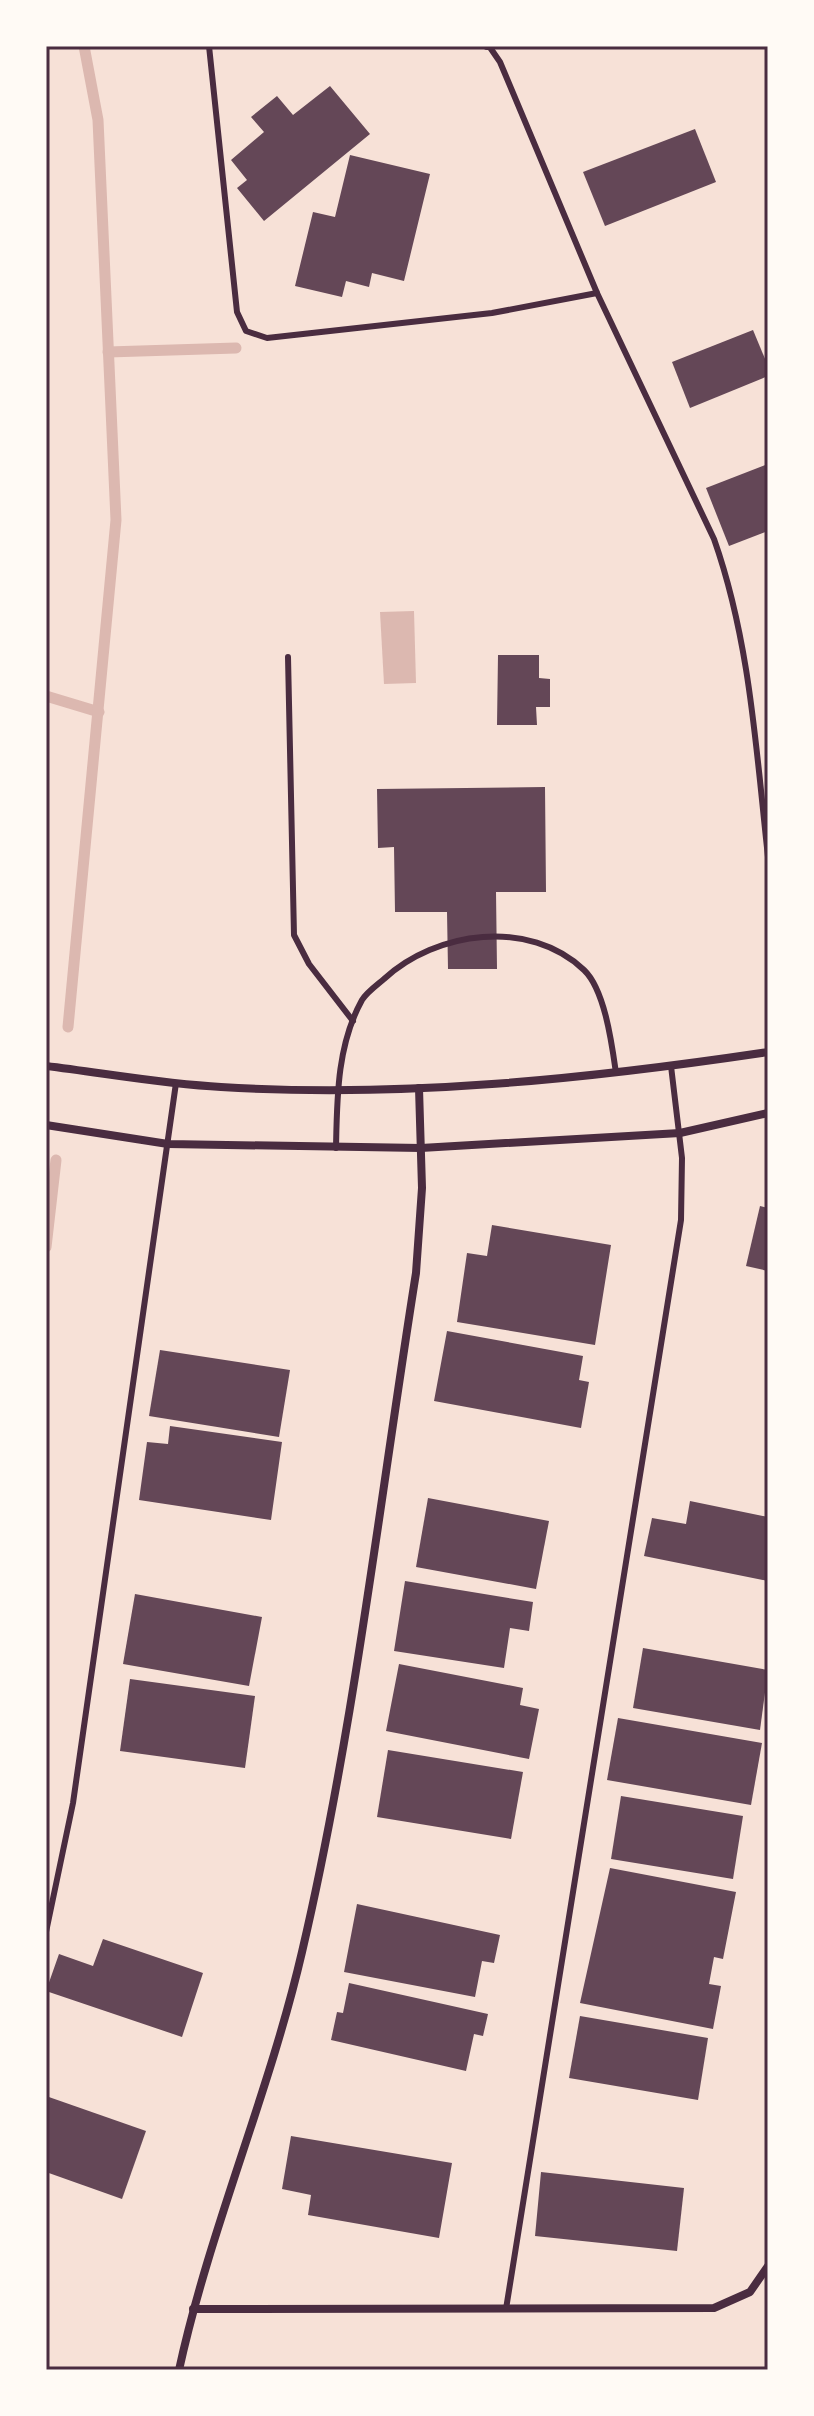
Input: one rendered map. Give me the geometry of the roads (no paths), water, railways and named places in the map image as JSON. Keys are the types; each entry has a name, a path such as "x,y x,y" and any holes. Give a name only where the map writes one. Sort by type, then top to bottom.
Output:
{"street":[{"path":"46,1066 176,1083 337,1091 506,1085 768,1052"},
{"path":"179,2370 193,2309 278,2039 317,1881 416,1273 421,1148 419,1088"},
{"path":"46,1125 168,1144 421,1148 680,1133 768,1113"},
{"path":"193,2309 714,2308 750,2292 768,2266"}],"lane":[{"path":"209,46 237,312 246,331 267,338 459,317 597,293"},
{"path":"489,46 500,62 527,133 597,293 714,539 727,575 744,649 768,857"},
{"path":"288,657 294,935 309,964 353,1021"},
{"path":"336,1148 337,1091 346,1037 363,998 393,970 448,942 510,936 541,944 585,971 610,1024 616,1073"},
{"path":"506,2309 679,1232 683,1188 671,1066"},
{"path":"46,1932 76,1788 176,1083"}],"waterway":[{"path":"68,1027 116,520 98,120 84,46"},
{"path":"108,352 236,348"},
{"path":"46,696 99,712"},
{"path":"46,1247 56,1160"}]}
